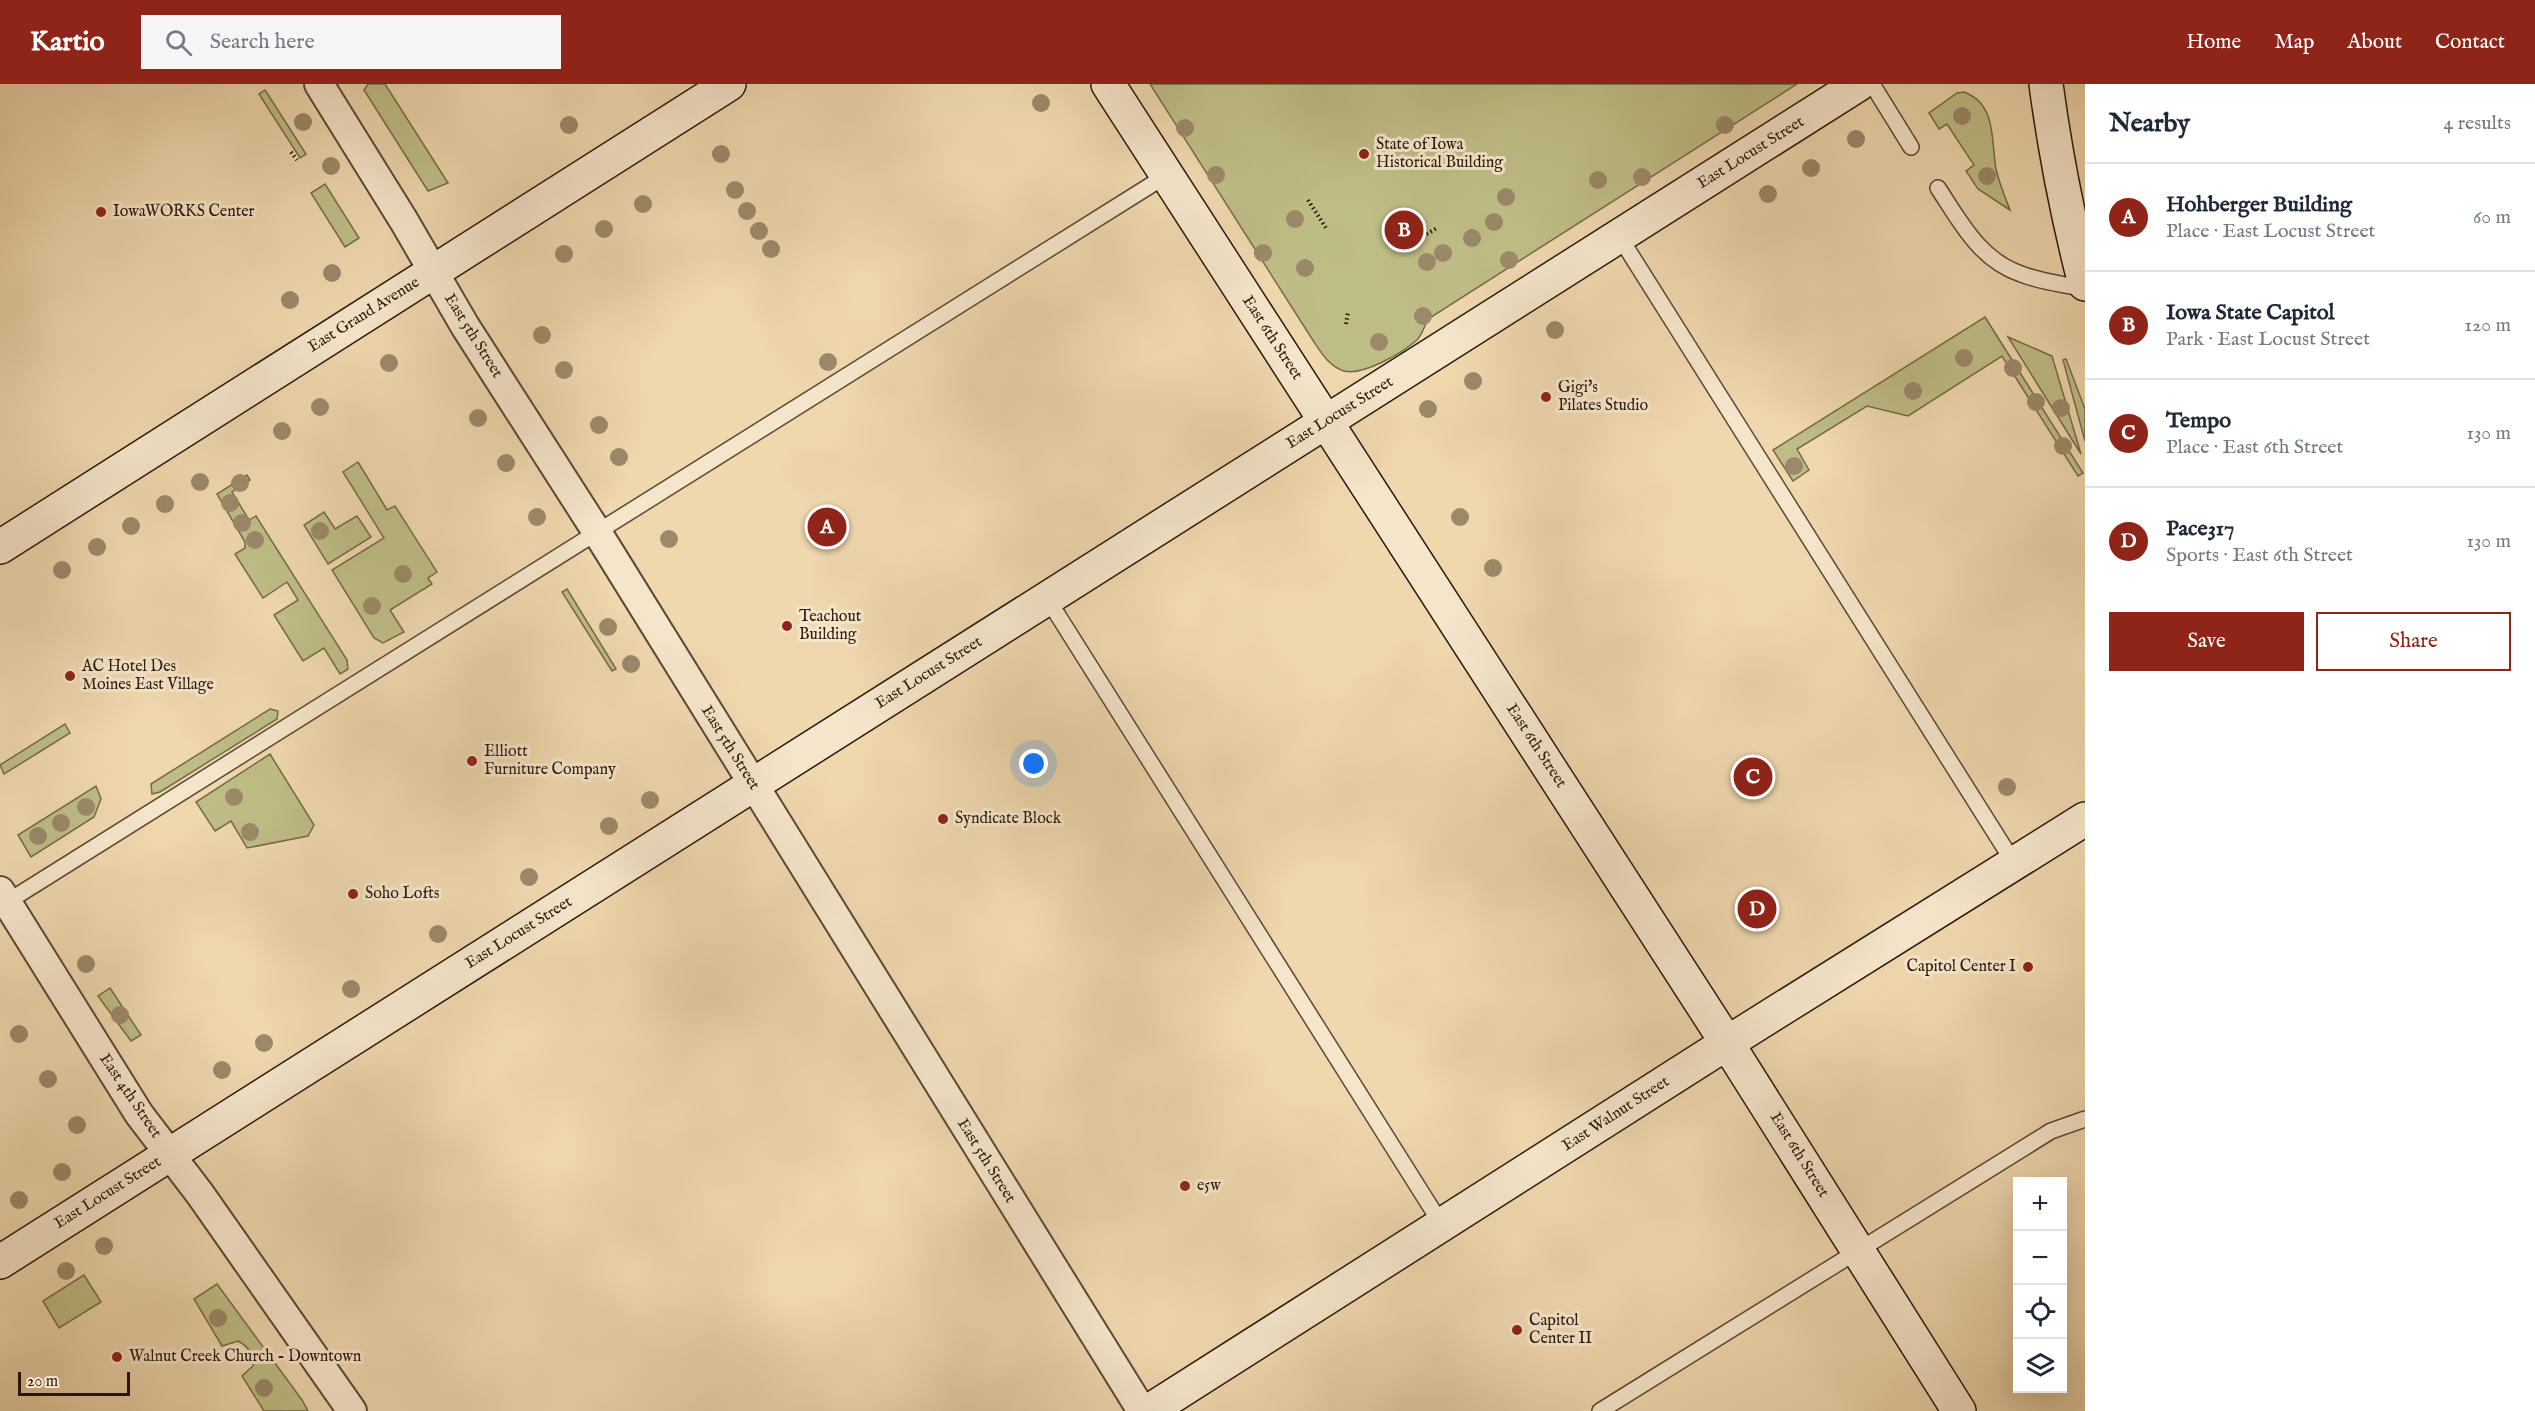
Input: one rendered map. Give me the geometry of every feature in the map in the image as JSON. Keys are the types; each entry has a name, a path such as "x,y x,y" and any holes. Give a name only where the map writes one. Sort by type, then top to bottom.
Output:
{"main road":[{"name":"East Grand Avenue","path":"0,547 729,84"},
{"name":"East 6th Street","path":"1108,84 1728,1042 1959,1411"},
{"name":"East Locust Street","path":"0,1262 1859,84"},
{"path":"2046,84 2054,149 2066,212 2085,286"},
{"name":"East Walnut Street","path":"1149,1411 1728,1042 2085,819"}],"street":[{"name":"East 5th Street","path":"319,84 465,326 597,532 1142,1411"},
{"name":"East 4th Street","path":"3,897 139,1114 170,1154 352,1411"}],"lane":[{"path":"1872,84 1911,147"},
{"path":"3,897 597,532 1167,175"},
{"path":"1938,188 1974,242 1994,262 2021,275 2085,286"},
{"path":"1619,236 2014,863"},
{"path":"1047,598 1442,1225"},
{"path":"1600,1411 2051,1131 2085,1119"}],"path":[{"path":"291,152 297,160"},
{"path":"1308,200 1326,228"},
{"path":"1407,245 1437,228"},
{"path":"1346,324 1348,312"}],"shaded area":[{"path":"368,84 385,84 448,183 428,191 364,90"},
{"path":"1150,84 1797,84 1428,319 1419,338 1402,351 1371,367 1352,372 1335,366 1320,351"},
{"path":"265,90 306,154 300,158 259,94"},
{"path":"1964,92 1975,98 1987,114 1996,169 2010,210 1978,189 1966,171 1974,165 1947,124 1939,129 1929,113 1957,93"},
{"path":"325,184 359,238 345,247 311,193"},
{"path":"1985,317 2083,473 2078,476 2002,356 1908,416 1867,406 1797,449 1809,470 1793,481 1773,450"},
{"path":"2008,337 2052,356 2081,454"},
{"path":"2066,359 2085,409 2085,441 2063,360"},
{"path":"358,462 387,510 395,506 437,572 428,578 432,584 390,610 404,632 383,643 374,638 332,570 384,538 343,472"},
{"path":"247,475 250,480 232,492 249,520 256,516 347,660 348,669 340,674 324,648 303,661 274,615 298,600 287,582 263,598 235,554 245,548 245,542 217,494"},
{"path":"324,512 335,529 357,516 371,537 328,564 304,525"},
{"path":"567,589 616,669 612,671 562,592"},
{"path":"270,709 278,711 277,719 160,792 152,794 151,784"},
{"path":"65,724 70,733 4,774 0,765"},
{"path":"270,754 314,825 308,836 247,848 231,821 215,831 196,802"},
{"path":"96,786 101,799 94,817 31,857 18,835"},
{"path":"110,988 141,1035 131,1041 98,996"},
{"path":"84,1275 101,1302 59,1328 43,1301"},
{"path":"217,1284 308,1411 264,1411 242,1376 253,1366 250,1351 238,1341 222,1346 194,1299"}],"place":[{"name":"State of Iowa Historical Building","path":"1364,154"},
{"name":"IowaWORKS Center","path":"101,212"},
{"name":"Iowa State Capitol","path":"1404,230"},
{"name":"Gigi's Pilates Studio","path":"1546,397"},
{"name":"Hohberger Building","path":"827,527"},
{"name":"Teachout Building","path":"787,626"},
{"name":"AC Hotel Des Moines East Village","path":"70,676"},
{"name":"Elliott Furniture Company","path":"472,761"},
{"name":"Tempo","path":"1753,777"},
{"name":"Syndicate Block","path":"943,819"},
{"name":"Soho Lofts","path":"353,894"},
{"name":"Pace317","path":"1757,909"},
{"name":"Capitol Center I","path":"2028,967"},
{"name":"e5w","path":"1185,1186"},
{"name":"Capitol Center II","path":"1517,1330"},
{"name":"Walnut Creek Church - Downtown","path":"117,1357"}]}
